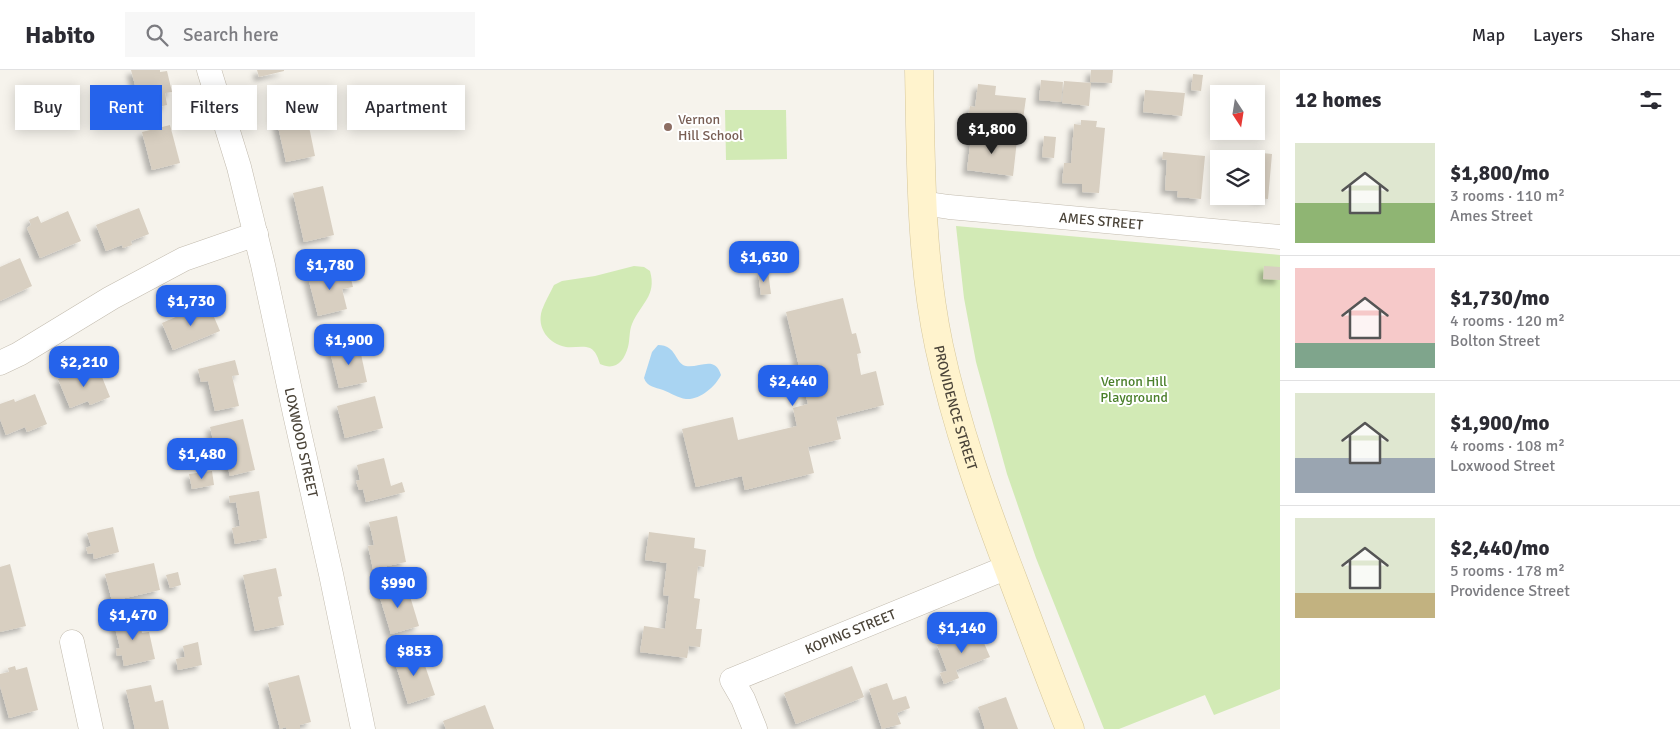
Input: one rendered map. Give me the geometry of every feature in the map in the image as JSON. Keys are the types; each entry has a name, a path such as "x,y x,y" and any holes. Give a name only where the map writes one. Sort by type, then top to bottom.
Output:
{"main road":[{"name":"PROVIDENCE STREET","path":"919,70 922,203 927,262 939,345 962,435 981,494 1070,729"}],"street":[{"name":"LOXWOOD STREET","path":"210,70 239,167 256,234 331,574 362,729"},
{"name":"AMES STREET","path":"922,203 1280,237"},
{"path":"0,363 19,354 111,298 184,259 256,234"},
{"name":"KOPING STREET","path":"755,729 732,680 1008,567"},
{"path":"72,642 91,729"}],"green space":[{"path":"725,110 786,110 787,159 726,160"},
{"name":"Vernon Hill Playground","path":"956,226 1280,255 1280,689 1214,715 1205,695 1119,729 1104,729 1036,558 1007,474 976,362 964,298"},
{"path":"634,266 644,267 650,271 651,287 647,299 632,324 629,344 624,357 618,364 605,366 600,364 598,357 590,348 566,347 549,339 542,329 541,317 543,307 554,285 562,281 595,276"}],"water":[{"path":"658,345 669,348 682,365 715,365 721,375 706,392 691,399 680,398 652,386 644,378 652,352"}],"building":[{"path":"131,70 167,71 172,92 165,93 167,105 162,106 162,85 135,85"},
{"path":"257,70 284,70 284,71 259,77"},
{"path":"1091,70 1113,70 1112,83 1090,82"},
{"path":"1193,74 1203,75 1201,91 1191,90"},
{"path":"1041,80 1063,82 1061,102 1039,100"},
{"path":"1064,81 1091,83 1089,106 1062,103"},
{"path":"978,84 996,86 995,95 1026,98 1022,126 973,121 974,117 968,117 970,106 975,107"},
{"path":"1145,90 1185,93 1182,116 1143,112"},
{"path":"1081,120 1097,121 1096,127 1105,128 1099,193 1082,192 1082,184 1062,183 1064,163 1071,163 1074,124 1081,125"},
{"path":"170,125 180,163 152,170 142,132 162,130 162,127"},
{"path":"279,130 310,130 315,156 286,162"},
{"path":"979,135 1017,140 1013,176 967,170 971,138 979,139"},
{"path":"1044,136 1056,137 1054,158 1042,157"},
{"path":"1163,152 1205,156 1201,199 1177,197 1178,191 1165,190 1167,160 1162,159"},
{"path":"1265,153 1272,154 1268,199 1265,199"},
{"path":"323,186 334,235 304,242 293,193"},
{"path":"139,208 149,234 131,241 132,245 123,248 122,245 106,251 96,225"},
{"path":"68,211 81,241 40,258 27,228 31,225 29,220 38,216 41,223"},
{"path":"20,258 32,286 0,301 0,267"},
{"path":"1264,266 1280,267 1280,280 1263,279"},
{"path":"348,267 353,287 342,289 347,309 318,316 308,277"},
{"path":"768,271 771,294 761,295 758,272"},
{"path":"843,298 852,334 856,333 861,353 857,354 861,375 876,371 884,405 836,417 841,439 808,447 814,473 745,490 742,476 696,487 682,429 733,417 738,440 797,426 793,408 808,404 786,312"},
{"path":"208,303 220,331 173,350 162,323"},
{"path":"359,345 367,382 339,388 330,351"},
{"path":"235,360 239,375 232,376 239,406 215,411 208,381 201,382 198,369"},
{"path":"98,367 110,397 90,405 88,401 70,408 58,379 77,372 78,375"},
{"path":"35,394 47,424 27,432 25,427 6,435 0,419 0,404 14,399 15,402"},
{"path":"375,396 383,428 345,438 337,406"},
{"path":"243,419 255,470 230,476 222,443 214,444 210,427"},
{"path":"384,458 391,486 402,482 405,492 366,502 363,489 359,490 356,481 360,480 357,465"},
{"path":"212,471 214,485 192,489 189,474"},
{"path":"259,491 267,538 235,544 232,528 240,526 236,502 230,503 229,496"},
{"path":"397,516 406,562 373,569 368,546 374,545 369,522"},
{"path":"113,527 119,552 94,559 93,553 88,554 86,548 91,546 87,533"},
{"path":"649,532 695,538 694,548 706,550 704,567 698,566 694,598 700,599 696,629 702,629 700,647 689,646 687,658 640,652 644,626 665,629 669,596 663,595 667,563 645,560"},
{"path":"154,563 160,590 112,601 105,574"},
{"path":"10,564 26,626 0,632 0,567"},
{"path":"276,568 282,596 278,597 284,625 255,631 243,575"},
{"path":"178,572 181,585 170,588 166,575"},
{"path":"406,583 419,626 391,634 378,591"},
{"path":"138,613 142,633 149,632 155,659 124,666 122,655 117,656 116,649 120,648 113,619"},
{"path":"978,629 990,657 956,670 959,678 944,684 940,673 947,671 937,645"},
{"path":"198,642 202,665 178,670 176,659 185,657 183,646"},
{"path":"420,651 435,695 408,704 394,659"},
{"path":"15,666 16,670 27,667 38,710 9,718 0,686 0,674 9,672 8,668"},
{"path":"852,666 864,697 796,724 784,693"},
{"path":"299,675 311,722 300,725 300,729 286,729 286,727 280,729 268,683"},
{"path":"887,683 893,700 906,696 910,708 897,713 901,724 882,729 869,689"},
{"path":"151,685 155,702 163,700 169,729 135,729 126,690"},
{"path":"1006,697 1018,729 985,729 978,707"},
{"path":"485,705 494,729 446,729 443,721"}],"place":[{"name":"Vernon Hill School","path":"668,127"}]}
